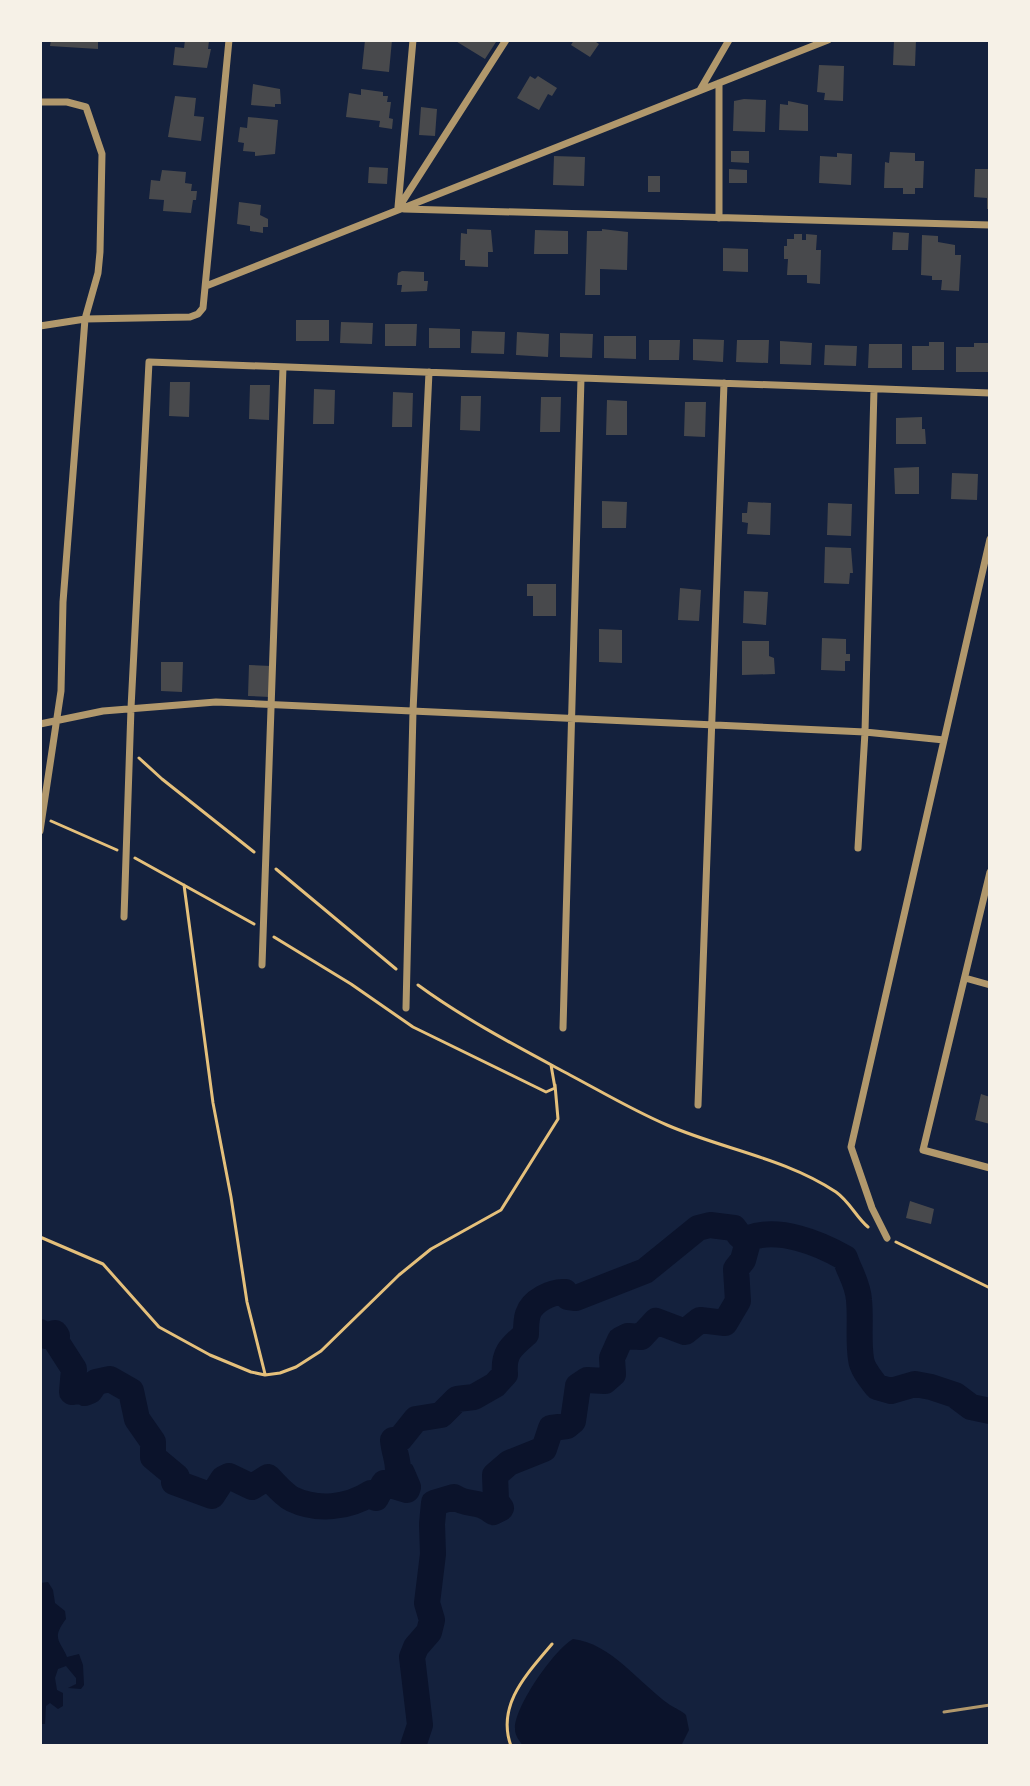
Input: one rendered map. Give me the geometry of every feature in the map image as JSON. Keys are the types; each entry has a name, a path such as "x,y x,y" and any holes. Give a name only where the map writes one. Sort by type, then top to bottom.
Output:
{"street":[{"path":"40,326 85,319 190,317 203,308 229,40"},
{"path":"397,209 413,40"},
{"path":"397,209 506,40"},
{"path":"700,90 729,40"},
{"path":"206,286 828,40"},
{"path":"719,83 719,218"},
{"path":"40,102 67,102 86,107 102,154 98,273 85,319 63,602 61,691 40,831"},
{"path":"397,209 990,225"},
{"path":"124,917 131,708 149,362 990,393"},
{"path":"262,965 283,367"},
{"path":"406,1008 413,711 429,372"},
{"path":"563,1028 581,378"},
{"path":"698,1105 724,383"},
{"path":"858,848 865,732 874,389"},
{"path":"887,1238 872,1208 851,1147 990,539"},
{"path":"40,724 103,711 216,702 865,732 944,740"},
{"path":"990,872 923,1150 990,1168"},
{"path":"965,978 990,985"}],"lane":[{"path":"944,1712 990,1705"}],"path":[{"path":"131,750 162,779 445,1005 667,1126 764,1158 816,1180 848,1201 860,1221 887,1238 990,1288"},
{"path":"42,818 89,836 184,885 351,984 413,1027 546,1092 558,1102"},
{"path":"184,885 213,1103 247,1302 265,1375"},
{"path":"40,1237 103,1264 159,1327 210,1355 265,1375 296,1367 309,1359 431,1249 501,1210 558,1119 551,1065"},
{"path":"546,1092 553,1090 555,1085"},
{"path":"511,1746 505,1729 515,1692 552,1644"}],"water":[{"path":"48,1582 55,1603 65,1611 66,1619 58,1639 67,1657 79,1654 84,1685 81,1689 68,1688 76,1684 76,1678 66,1666 58,1669 55,1678 57,1690 63,1693 63,1706 58,1709 50,1703 46,1706 45,1724 40,1724 40,1583"},
{"path":"573,1639 587,1642 613,1656 659,1697 686,1715 689,1730 681,1746 523,1746 515,1729 521,1707 546,1667"}],"building":[{"path":"51,40 98,40 98,49 50,46"},
{"path":"185,40 209,41 208,49 211,49 207,68 173,65 175,47 184,48"},
{"path":"365,40 392,40 389,72 362,69"},
{"path":"454,40 493,40 496,42 485,59"},
{"path":"574,40 593,40 599,44 590,57 571,45"},
{"path":"894,40 916,40 915,66 893,65"},
{"path":"819,65 844,66 843,101 824,100 825,93 817,92"},
{"path":"530,76 535,79 538,76 557,88 552,96 548,94 539,110 517,98"},
{"path":"253,84 280,89 281,104 275,104 275,107 251,105"},
{"path":"361,89 383,92 383,96 388,96 392,129 379,127 380,121 346,117 349,93 361,95"},
{"path":"175,96 196,98 194,116 204,117 201,141 168,137"},
{"path":"766,100 765,132 733,131 734,101"},
{"path":"788,101 808,105 808,131 779,130 780,104 788,105"},
{"path":"421,107 437,109 435,136 419,135"},
{"path":"248,117 278,120 275,154 255,156 255,152 243,151 244,143 238,142 240,127 247,128"},
{"path":"731,151 749,151 749,163 731,162"},
{"path":"890,152 915,153 915,161 924,161 923,188 915,188 915,194 903,194 903,188 884,188 885,162 889,163"},
{"path":"837,153 852,154 851,185 819,183 820,156 837,157"},
{"path":"554,156 585,157 584,186 553,185"},
{"path":"369,167 388,168 387,184 368,183"},
{"path":"729,169 747,170 747,183 729,183"},
{"path":"975,169 990,169 990,209 987,209 987,198 974,197"},
{"path":"162,170 186,172 185,183 192,184 191,191 197,191 191,213 163,211 164,200 149,199 151,180 160,181"},
{"path":"648,176 660,176 660,192 648,192"},
{"path":"239,202 261,205 260,215 268,219 268,227 263,227 263,233 237,224"},
{"path":"467,229 491,230 493,252 488,252 488,267 465,266 465,260 460,260 461,233 467,234"},
{"path":"535,230 568,231 568,254 534,254"},
{"path":"587,231 628,232 627,270 600,269 600,295 585,295"},
{"path":"893,232 909,233 908,250 892,250"},
{"path":"794,234 802,234 802,240 806,240 806,234 817,235 816,250 821,250 820,284 807,283 807,275 787,275 788,259 784,259 784,246 787,246 787,239 794,239"},
{"path":"922,235 938,236 938,242 955,245 955,255 961,255 959,291 941,290 942,280 921,275"},
{"path":"723,248 748,249 748,272 723,271"},
{"path":"424,272 424,281 428,281 427,291 401,292 402,285 397,285 398,273"},
{"path":"296,320 329,320 329,341 296,341"},
{"path":"341,322 373,323 372,344 340,343"},
{"path":"385,324 417,324 416,346 385,346"},
{"path":"429,328 460,329 460,348 429,348"},
{"path":"472,331 505,332 504,354 471,353"},
{"path":"517,332 549,334 548,357 516,355"},
{"path":"560,333 593,334 592,358 560,357"},
{"path":"604,336 636,336 636,359 604,358"},
{"path":"693,339 724,340 723,362 693,360"},
{"path":"649,340 680,340 679,360 649,360"},
{"path":"737,340 769,340 768,363 736,362"},
{"path":"780,341 812,343 811,365 780,364"},
{"path":"929,342 944,342 944,370 912,370 912,346 929,346"},
{"path":"974,343 990,343 990,372 956,372 956,347 974,347"},
{"path":"869,344 902,344 902,368 868,368"},
{"path":"825,345 857,346 856,366 824,365"},
{"path":"170,382 190,382 189,417 169,416"},
{"path":"250,385 270,385 269,420 249,419"},
{"path":"314,389 335,390 334,424 313,424"},
{"path":"393,392 413,393 412,427 392,427"},
{"path":"461,396 481,396 480,431 460,430"},
{"path":"541,397 561,397 560,432 540,432"},
{"path":"607,400 627,401 627,435 606,435"},
{"path":"685,402 706,402 705,437 684,436"},
{"path":"922,417 926,444 896,444 896,418"},
{"path":"919,467 919,494 895,494 894,468"},
{"path":"952,473 978,474 977,500 951,499"},
{"path":"602,501 627,502 626,528 602,528"},
{"path":"748,502 771,503 770,535 747,534 748,523 742,522 742,513 747,513"},
{"path":"828,503 852,504 851,536 827,535"},
{"path":"825,547 851,548 853,573 850,573 849,584 824,583"},
{"path":"527,584 556,584 556,616 533,616 533,596 527,596"},
{"path":"680,588 701,590 699,621 678,620"},
{"path":"744,591 768,592 766,625 743,623"},
{"path":"599,629 622,630 622,663 599,662"},
{"path":"822,638 846,639 846,654 850,654 850,661 845,661 845,671 821,670"},
{"path":"742,641 769,641 769,656 774,658 775,674 742,675"},
{"path":"161,662 183,662 182,692 161,691"},
{"path":"249,665 271,666 270,697 248,696"},
{"path":"981,1094 990,1097 990,1124 975,1120"},
{"path":"910,1201 934,1209 931,1224 906,1218"}],"waterway":[{"path":"40,1332 45,1336 55,1333 57,1336 56,1341 74,1369 72,1392 81,1390 85,1393 96,1382 110,1379 131,1391 137,1419 153,1442 153,1457 177,1477 174,1482 212,1496 223,1479 229,1476 252,1487 268,1477 282,1492 302,1503 342,1505 371,1493 376,1498 384,1483 407,1490 402,1473 398,1470 393,1440 400,1439 416,1419 441,1415 457,1399 474,1397 495,1385 505,1374 509,1351 526,1334 530,1309 543,1298 565,1292 568,1297 576,1298 645,1271 698,1228 710,1225 734,1228 740,1236 749,1238"},
{"path":"413,1746 420,1725 412,1657 429,1632 432,1620 427,1603 433,1554 434,1503 454,1497 493,1512 501,1508 496,1501 495,1475 509,1463 544,1449 551,1428 567,1426 573,1421 578,1386 587,1380 605,1381 613,1374 612,1358 620,1340 628,1336 641,1337 656,1321 685,1332 700,1320 725,1323 738,1301 736,1269 743,1260 749,1238 773,1234 798,1238 845,1258 858,1294 862,1363 877,1387 891,1391 915,1384 931,1387 955,1395 971,1407 990,1411"}]}
